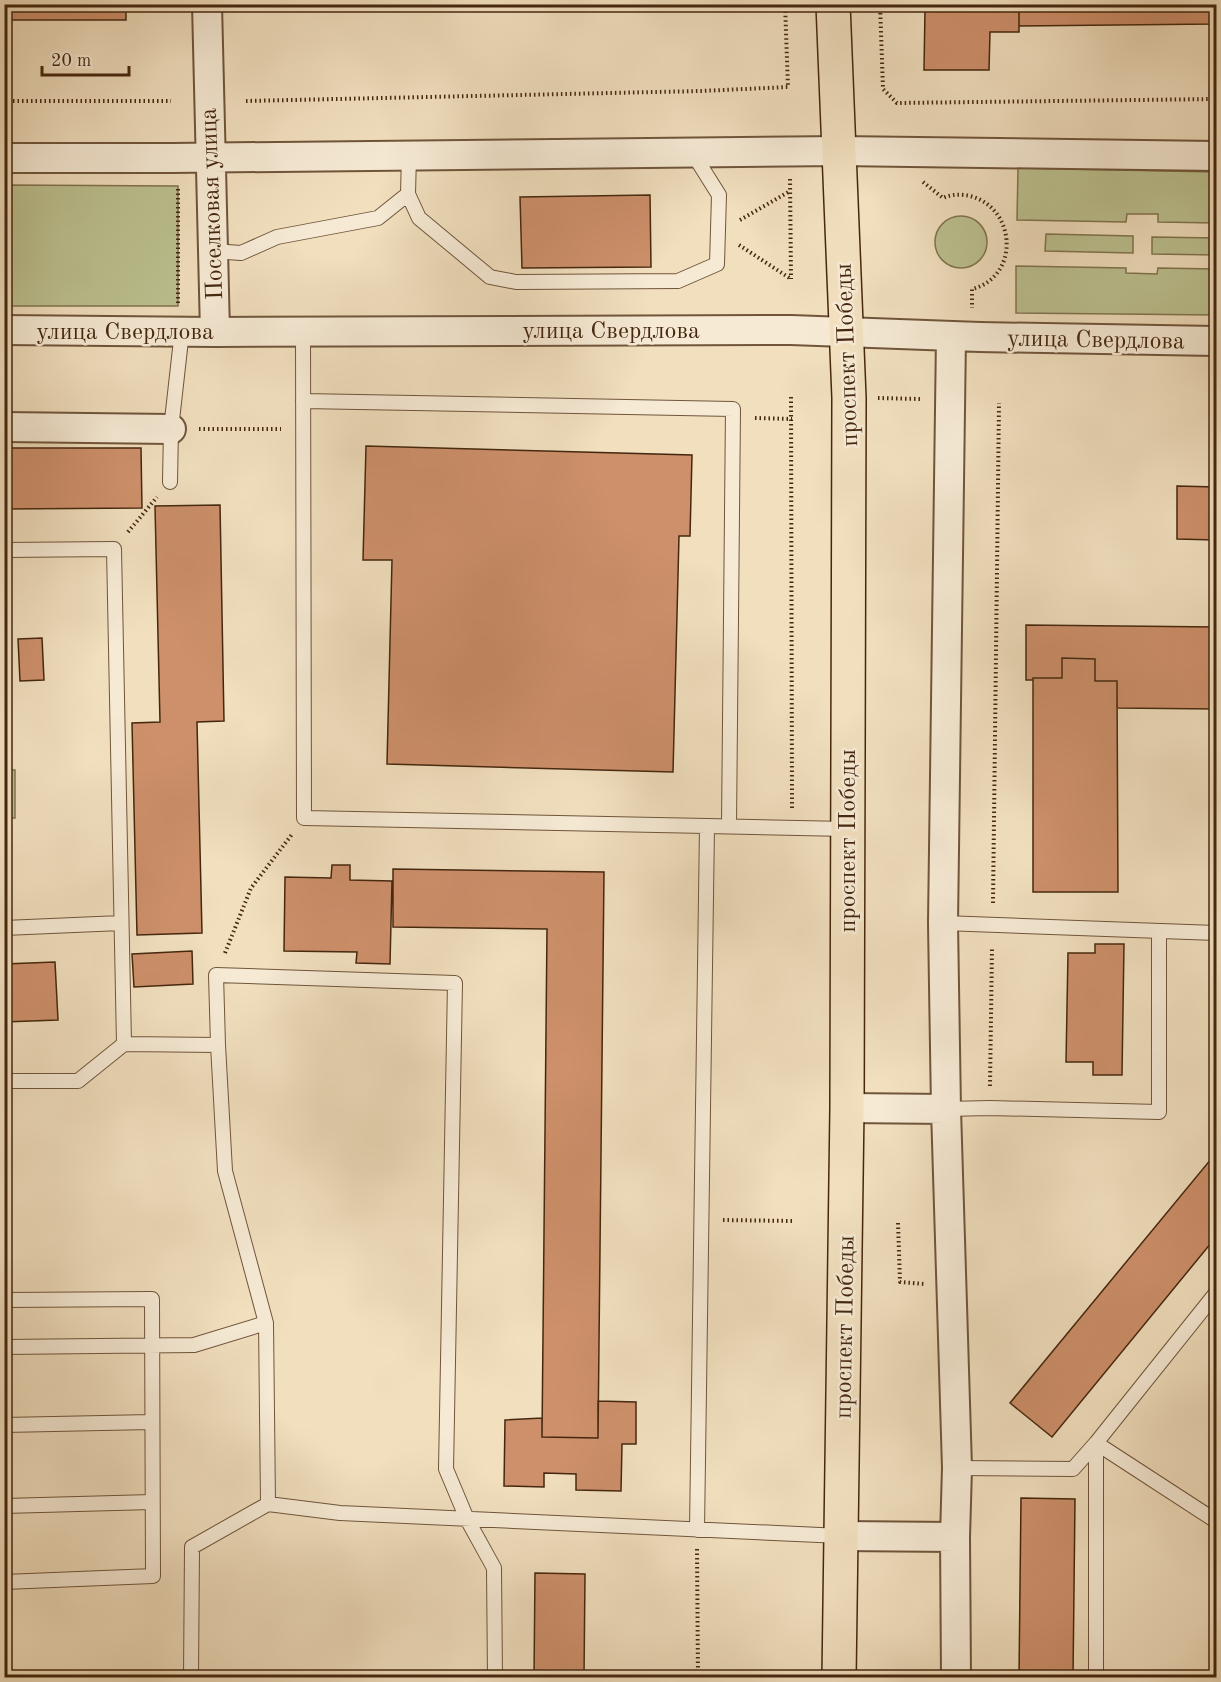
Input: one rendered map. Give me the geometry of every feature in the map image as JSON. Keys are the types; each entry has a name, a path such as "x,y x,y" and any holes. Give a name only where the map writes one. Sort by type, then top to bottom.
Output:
{"main road":[{"name":"проспект Победы","path":"833,4 849,398 847,1108 839,1677"}],"street":[{"name":"Поселковая улица","path":"207,4 215,332"},
{"path":"4,158 839,151 1216,156"},
{"name":"улица Свердлова","path":"4,330 180,319 215,332 791,330 951,336 1216,341"},
{"path":"951,336 943,922 957,1468 956,1677"},
{"path":"4,427 171,429"},
{"path":"847,1108 946,1109"},
{"path":"841,1536 955,1537"}],"lane":[{"path":"409,155 408,194 419,218 490,277 516,282 678,281 717,264 719,195 692,152"},
{"path":"213,251 242,253 277,237 378,218 408,194"},
{"path":"170,482 171,429 180,319"},
{"path":"303,330 304,818 847,829"},
{"path":"303,401 733,409 729,826"},
{"path":"4,550 114,549 124,1044"},
{"path":"697,1530 707,826"},
{"path":"943,922 1216,933"},
{"path":"4,928 121,923"},
{"path":"946,1109 1159,1112 1159,932"},
{"path":"268,1504 266,1323 225,1171 216,975 455,983 446,1469 466,1519 494,1568 495,1677"},
{"path":"4,1081 78,1081 124,1044 218,1045"},
{"path":"957,1468 1073,1469 1216,1293"},
{"path":"4,1300 152,1299 153,1576 4,1582"},
{"path":"4,1347 194,1345 266,1323"},
{"path":"4,1425 152,1422"},
{"path":"1096,1443 1216,1521"},
{"path":"1096,1443 1096,1677"},
{"path":"4,1506 152,1502"},
{"path":"191,1677 192,1547 268,1504 340,1513 841,1536"}],"path":[{"path":"246,100 701,91 788,87 785,4"},
{"path":"880,4 883,89 897,103 1216,99"},
{"path":"4,100 171,101"},
{"path":"790,170 791,279 718,232 790,191"},
{"path":"921,180 943,198 963,195 979,199 993,208 1003,221 1007,237 1005,258 990,280 972,289 972,308"},
{"path":"178,186 180,319"},
{"path":"791,397 792,827"},
{"path":"874,398 920,399"},
{"path":"990,1108 999,403"},
{"path":"733,418 792,419"},
{"path":"171,429 303,429"},
{"path":"114,549 170,482"},
{"path":"216,975 251,888 304,818"},
{"path":"701,1220 794,1221"},
{"path":"898,1223 900,1282 934,1285"},
{"path":"697,1530 698,1677"}],"green space":[{"path":"1018,168 1216,172 1216,223 1158,222 1158,214 1127,214 1126,222 1017,220"},
{"path":"5,185 178,186 178,306 5,306"},
{"path":"956,216 966,216 980,223 987,242 980,261 966,268 956,268 946,264 939,257 935,247 935,237 939,227 946,220"},
{"path":"1046,234 1133,236 1133,253 1045,251"},
{"path":"1152,237 1216,238 1209,246 1216,255 1152,254"},
{"path":"1016,266 1126,268 1126,273 1157,274 1158,268 1216,269 1216,315 1016,313"},
{"path":"4,770 15,770 15,818 5,818"}],"building":[{"path":"4,4 126,4 126,20 4,20"},
{"path":"905,4 1019,4 1019,32 990,32 989,70 924,70 925,9 905,8"},
{"path":"1019,4 1213,4 1213,24 1019,26"},
{"path":"650,195 651,267 522,268 520,197"},
{"path":"366,446 692,455 690,536 679,536 673,772 387,764 392,560 363,560"},
{"path":"4,448 141,448 142,508 4,509"},
{"path":"1177,486 1216,487 1216,540 1177,539"},
{"path":"220,505 224,721 197,722 202,933 137,935 132,723 160,722 155,506"},
{"path":"1026,625 1216,627 1216,709 1117,708 1117,681 1095,681 1095,659 1062,658 1062,678 1026,680"},
{"path":"42,638 44,680 20,681 18,639"},
{"path":"1062,658 1095,659 1095,681 1117,681 1118,892 1033,892 1033,678 1062,678"},
{"path":"332,865 350,865 350,880 392,881 390,964 356,963 357,952 284,951 285,877 331,878"},
{"path":"393,869 604,872 598,1438 542,1437 547,929 393,927"},
{"path":"1095,944 1124,944 1122,1075 1093,1075 1093,1062 1066,1062 1068,953 1095,953"},
{"path":"192,951 193,984 134,987 132,954"},
{"path":"55,962 58,1020 4,1022 4,964"},
{"path":"1216,1153 1216,1237 1052,1437 1010,1403"},
{"path":"598,1401 636,1402 636,1444 622,1444 621,1491 576,1490 576,1474 544,1473 544,1487 504,1486 505,1420 542,1418 542,1437 598,1438"},
{"path":"1021,1498 1075,1499 1073,1678 1019,1678"},
{"path":"1212,1562 1216,1562 1216,1616 1212,1616"},
{"path":"535,1573 585,1574 584,1678 534,1678"}]}
